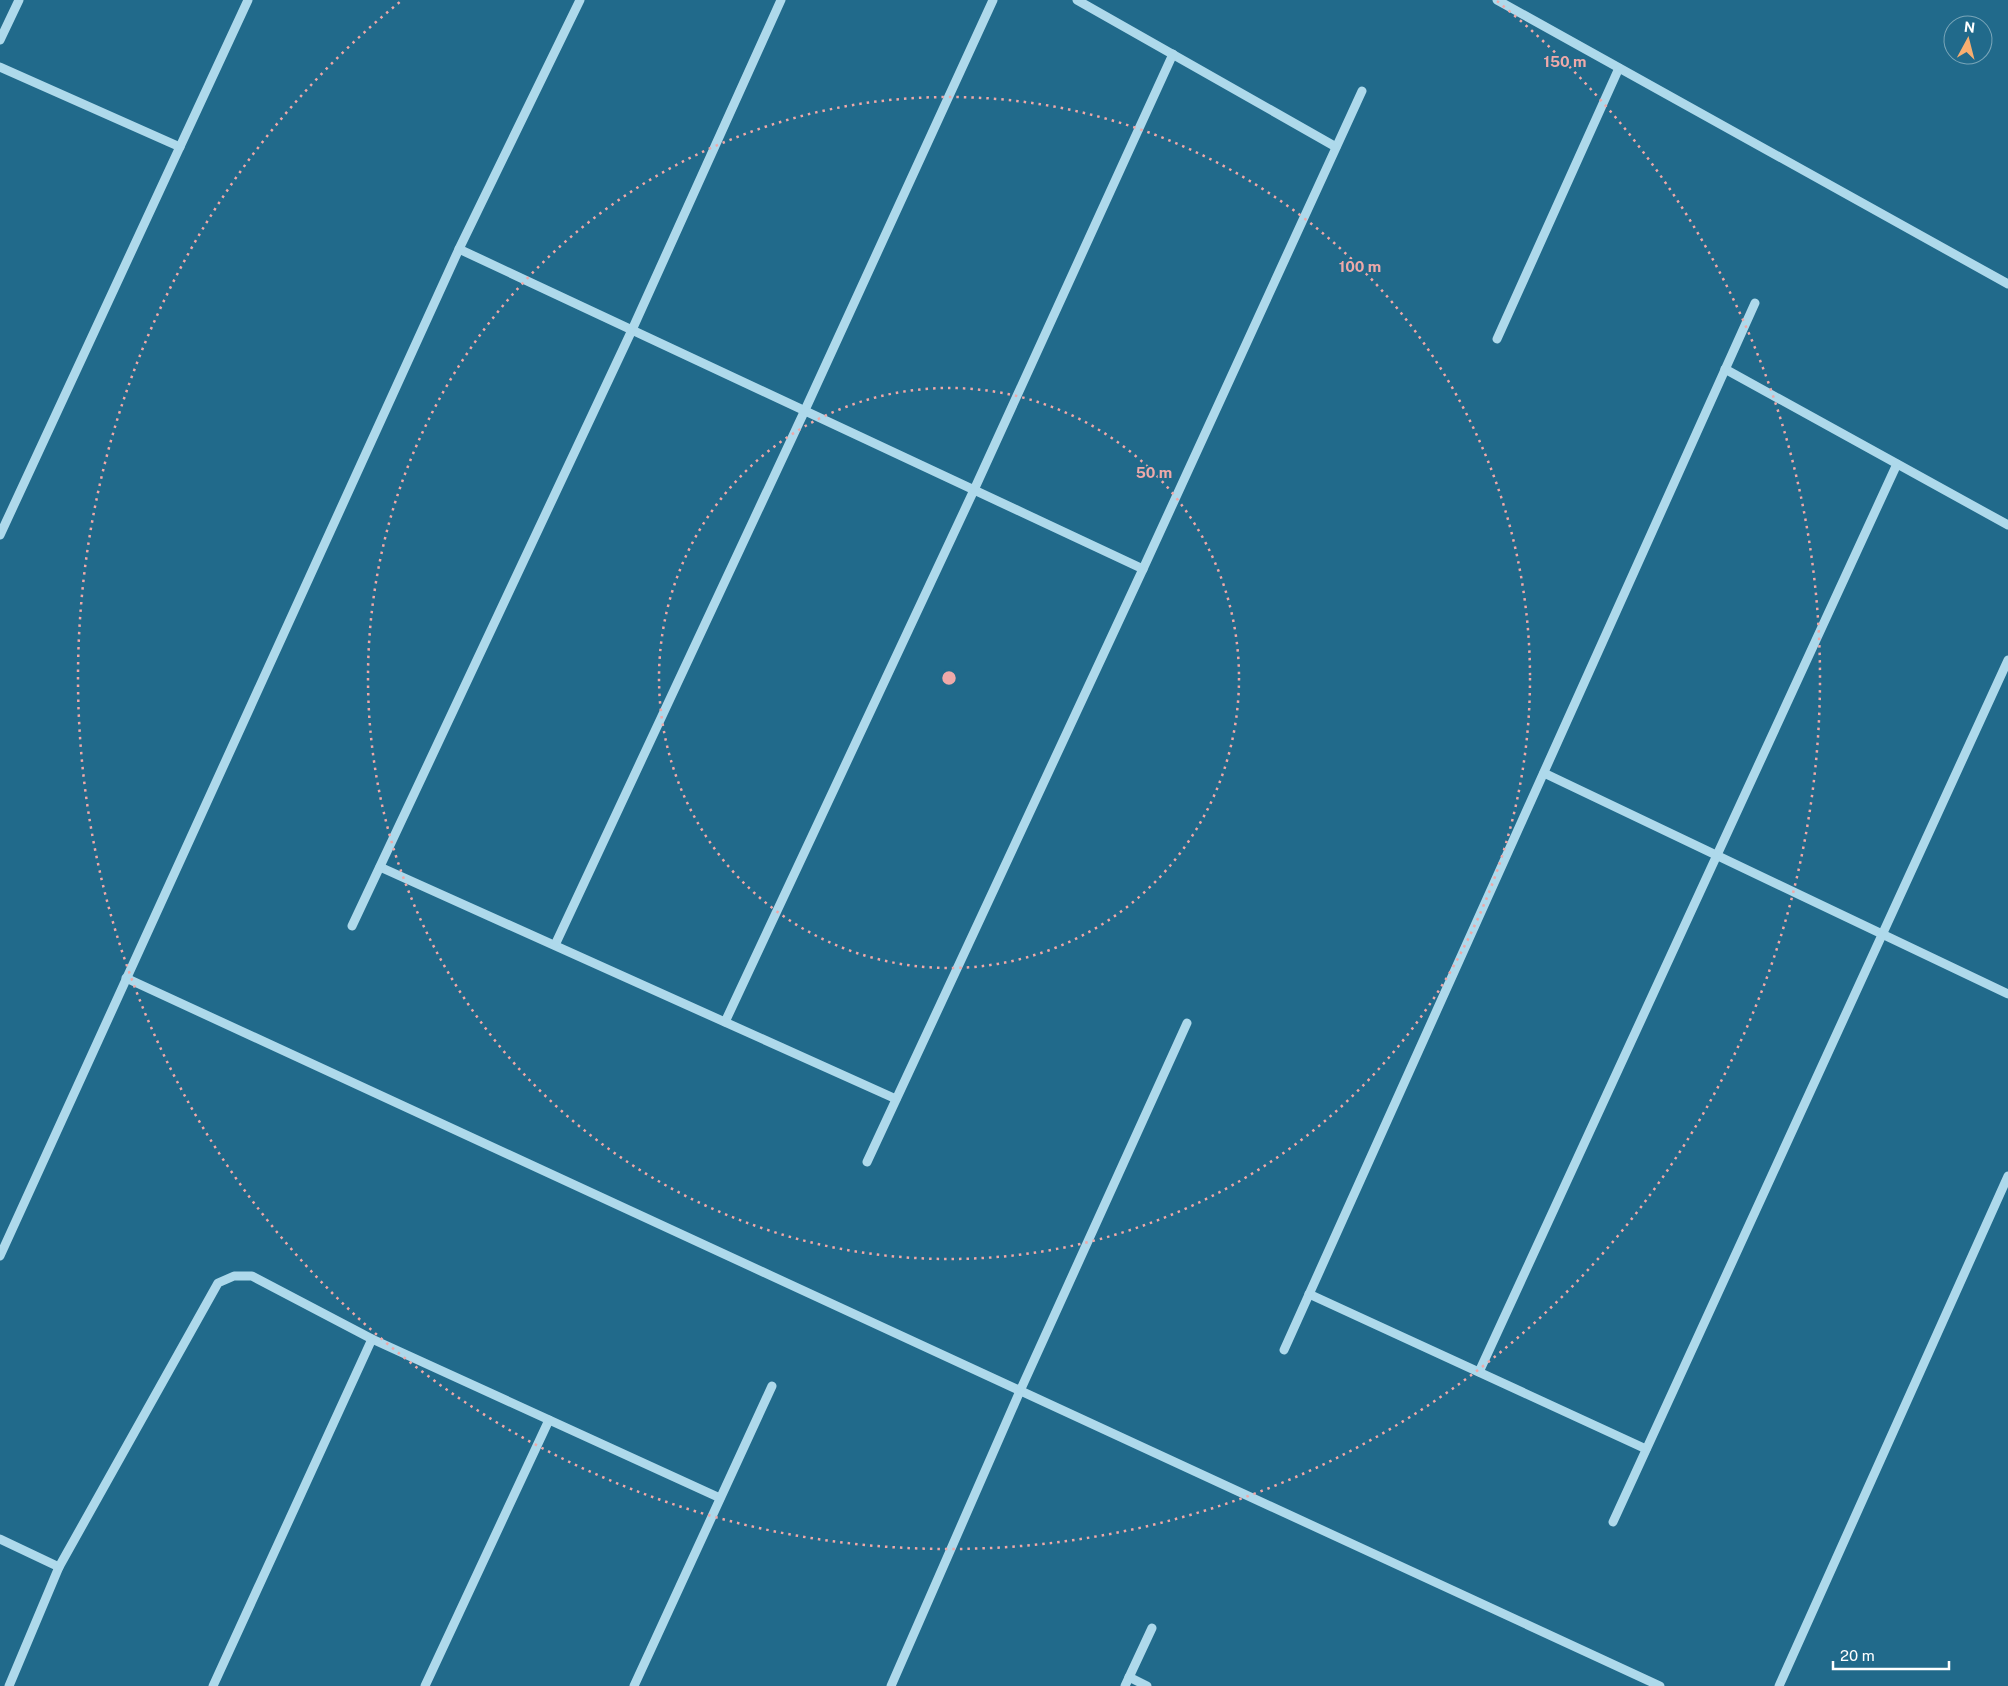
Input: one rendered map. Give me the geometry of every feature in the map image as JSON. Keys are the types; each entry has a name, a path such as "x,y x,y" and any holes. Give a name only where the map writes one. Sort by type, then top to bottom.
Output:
{"street":[{"path":"0,40 19,0"},
{"path":"0,535 248,0"},
{"path":"0,1256 459,249 580,0"},
{"path":"352,926 632,330 781,0"},
{"path":"555,946 805,410 993,0"},
{"path":"1077,0 1336,147"},
{"path":"1496,0 2008,284"},
{"path":"725,1022 974,490 1173,54"},
{"path":"0,67 180,147"},
{"path":"1497,339 1619,68"},
{"path":"867,1162 1143,569 1362,90"},
{"path":"459,249 1143,569"},
{"path":"1284,1350 1755,302"},
{"path":"1725,369 2008,525"},
{"path":"1479,1372 1897,464"},
{"path":"1613,1522 2008,660"},
{"path":"1544,773 2008,994"},
{"path":"380,867 896,1099"},
{"path":"126,978 1660,1686"},
{"path":"891,1686 1020,1391 1187,1023"},
{"path":"1778,1686 2008,1176"},
{"path":"9,1686 58,1567 218,1283 234,1276 252,1276 372,1339 720,1498"},
{"path":"1309,1294 1646,1449"},
{"path":"213,1686 372,1339"},
{"path":"634,1686 772,1386"},
{"path":"425,1686 549,1420"},
{"path":"0,1539 58,1567"},
{"path":"1147,1686 1127,1682 1152,1628"}]}
